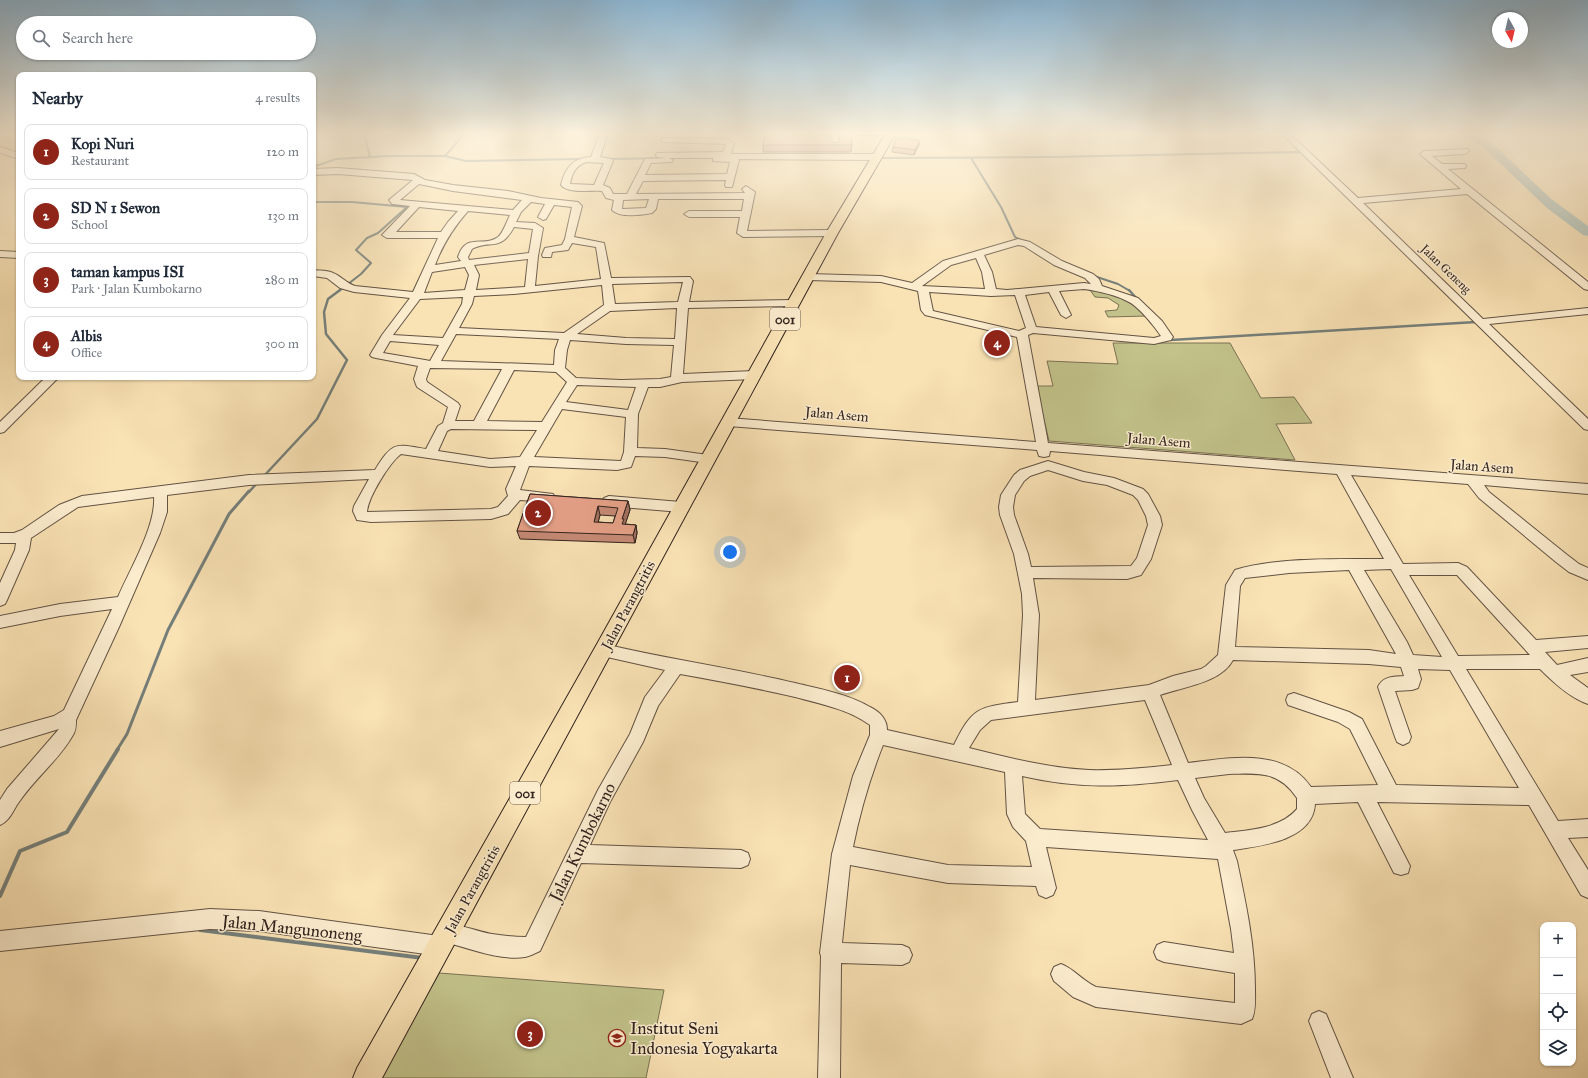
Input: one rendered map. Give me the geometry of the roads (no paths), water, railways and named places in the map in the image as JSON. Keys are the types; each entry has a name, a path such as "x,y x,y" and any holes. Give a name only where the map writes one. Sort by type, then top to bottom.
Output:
{"main road":[{"name":"Jalan Parangtritis","path":"367,1078 861,183"}],"street":[{"path":"414,183 394,200 396,203 516,213"},
{"path":"431,183 446,187 508,194 528,199 577,205 569,235 570,239 565,248 548,250 547,255"},
{"path":"566,183 565,185 569,187 598,187 606,189 610,196 618,197 728,192 749,196 744,214 742,233 745,235 832,233"},
{"path":"598,187 600,183"},
{"path":"630,197 637,183"},
{"path":"728,192 730,183"},
{"name":"Jalan Geneng","path":"1338,183 1588,426"},
{"path":"1459,183 1588,287"},
{"path":"1356,201 1469,191"},
{"path":"618,197 617,210 621,212 649,211 651,209 654,196"},
{"path":"448,425 454,406 421,384 420,379 429,364 446,342 467,304 474,273 466,263 463,256 468,246 500,240 516,213 528,199"},
{"path":"543,216 551,202"},
{"path":"416,205 387,235 444,235"},
{"path":"465,209 444,235 432,258 429,269 417,296 387,334 387,338 376,355 429,364 559,369 573,381 643,384 665,383 677,379 754,375"},
{"path":"689,214 744,214"},
{"path":"509,224 537,226 530,289"},
{"path":"570,239 602,245 610,307"},
{"path":"918,288 940,267 1012,243 1024,243 1058,263 1089,276 1095,281 1097,288"},
{"path":"0,254 16,255"},
{"path":"979,254 987,272 991,293"},
{"path":"429,269 466,263 533,256"},
{"path":"316,273 330,275 349,287 417,296 530,289 606,281 687,279 688,281 683,305 677,379"},
{"path":"808,277 873,278 918,288 991,293 1019,293 1084,286 1097,288 1134,300 1158,323 1164,330 1167,338 1163,340 1150,341 1032,330 1020,334"},
{"path":"918,288 925,293 926,310 929,313 1024,336 1042,446 1048,465"},
{"path":"1053,290 1066,314"},
{"path":"1019,293 1032,330"},
{"path":"559,369 563,343 566,336 610,307 794,303"},
{"path":"1482,322 1588,312"},
{"path":"452,331 566,336 626,341 680,342"},
{"path":"387,338 446,342"},
{"path":"478,426 510,366"},
{"path":"0,429 50,380"},
{"path":"560,497 517,495 513,493 513,489 524,462 573,381"},
{"path":"517,495 504,511 491,514 371,517 362,516 360,511 361,506 379,474 397,450 403,449 490,463 563,462 617,466 626,464 630,452 632,414 643,384"},
{"path":"559,405 632,414"},
{"name":"Jalan Asem","path":"728,422 1588,489"},
{"path":"430,454 442,429 448,425 547,426"},
{"path":"630,452 670,454 708,459"},
{"path":"1025,572 1127,573 1136,571 1144,559 1155,530 1153,516 1143,497 1134,490 1109,481 1083,476 1048,465 1019,478 1008,495 1007,515 1025,572 1031,615 1026,708"},
{"path":"1342,471 1366,516 1398,567 1588,888"},
{"path":"0,538 25,535 70,504 98,498 248,480 379,474"},
{"path":"1472,480 1481,492 1561,558 1574,568 1588,574"},
{"path":"0,816 17,790 61,740 68,729 67,718 123,602 153,533 159,513 161,499 160,491"},
{"path":"599,501 681,507"},
{"path":"0,600 22,550 25,535"},
{"path":"1353,564 1393,631 1408,662 1413,682 1409,684 1389,684 1386,687 1403,737"},
{"path":"958,754 972,728 983,715 995,711 1150,692 1212,671 1223,662 1227,653 1233,585 1240,574 1265,570 1353,564 1460,570 1549,667 1588,697"},
{"path":"0,622 60,610 123,602"},
{"path":"1532,647 1588,642"},
{"path":"604,650 761,682 853,707 868,714 876,720 878,736 852,806 841,854 830,953 828,1078"},
{"path":"1227,653 1361,657 1431,664 1455,663 1549,667 1588,665"},
{"name":"Jalan Kumbokarno","path":"444,940 526,948 536,939 575,854 604,796 637,737 651,702 677,666"},
{"path":"1061,974 1080,990 1096,997 1241,1014 1246,1010 1241,929 1232,874 1222,846 1198,804 1150,692"},
{"path":"1294,700 1343,717 1356,724 1391,794"},
{"path":"0,738 22,730 67,718"},
{"path":"878,736 1013,767 1051,775 1075,778 1123,777 1245,766 1271,768 1281,771 1291,777 1306,796 1306,811 1296,823 1266,835 1222,846 1070,841 1039,837 1036,838"},
{"path":"841,854 948,874 1045,882 1035,841 1036,838 1019,821 1016,814 1013,767"},
{"path":"1306,796 1363,793 1534,797"},
{"path":"1363,793 1401,866"},
{"path":"1553,830 1588,828"},
{"path":"575,854 741,860"},
{"name":"Jalan Mangunoneng","path":"0,941 210,919 259,922 444,940"},
{"path":"1164,952 1244,965"},
{"path":"830,953 902,955"},
{"path":"1319,1021 1342,1078"}],"waterway":[{"path":"986,183 1001,207 1015,237 1023,241"},
{"path":"1527,183 1551,205 1588,232"},
{"path":"316,202 352,202 407,207 378,233 367,238 356,250 371,263 361,274 339,291"},
{"path":"1094,276 1118,284 1130,291"},
{"path":"263,477 317,419 347,360 326,334 324,312 328,299 340,290"},
{"path":"1130,291 1138,300"},
{"path":"1169,338 1171,340 1476,322"},
{"path":"249,492 258,482"},
{"path":"117,750 127,734 168,630 229,514 249,491"},
{"path":"0,896 20,851 67,832 118,749"},
{"path":"200,930 423,958"}],"place":[{"name":"Albis","path":"997,343"},
{"name":"SD N 1 Sewon","path":"538,513"},
{"name":"Kopi Nuri","path":"847,678"},
{"name":"taman kampus ISI","path":"530,1034"},
{"name":"Institut Seni Indonesia Yogyakarta","path":"617,1038"}]}
